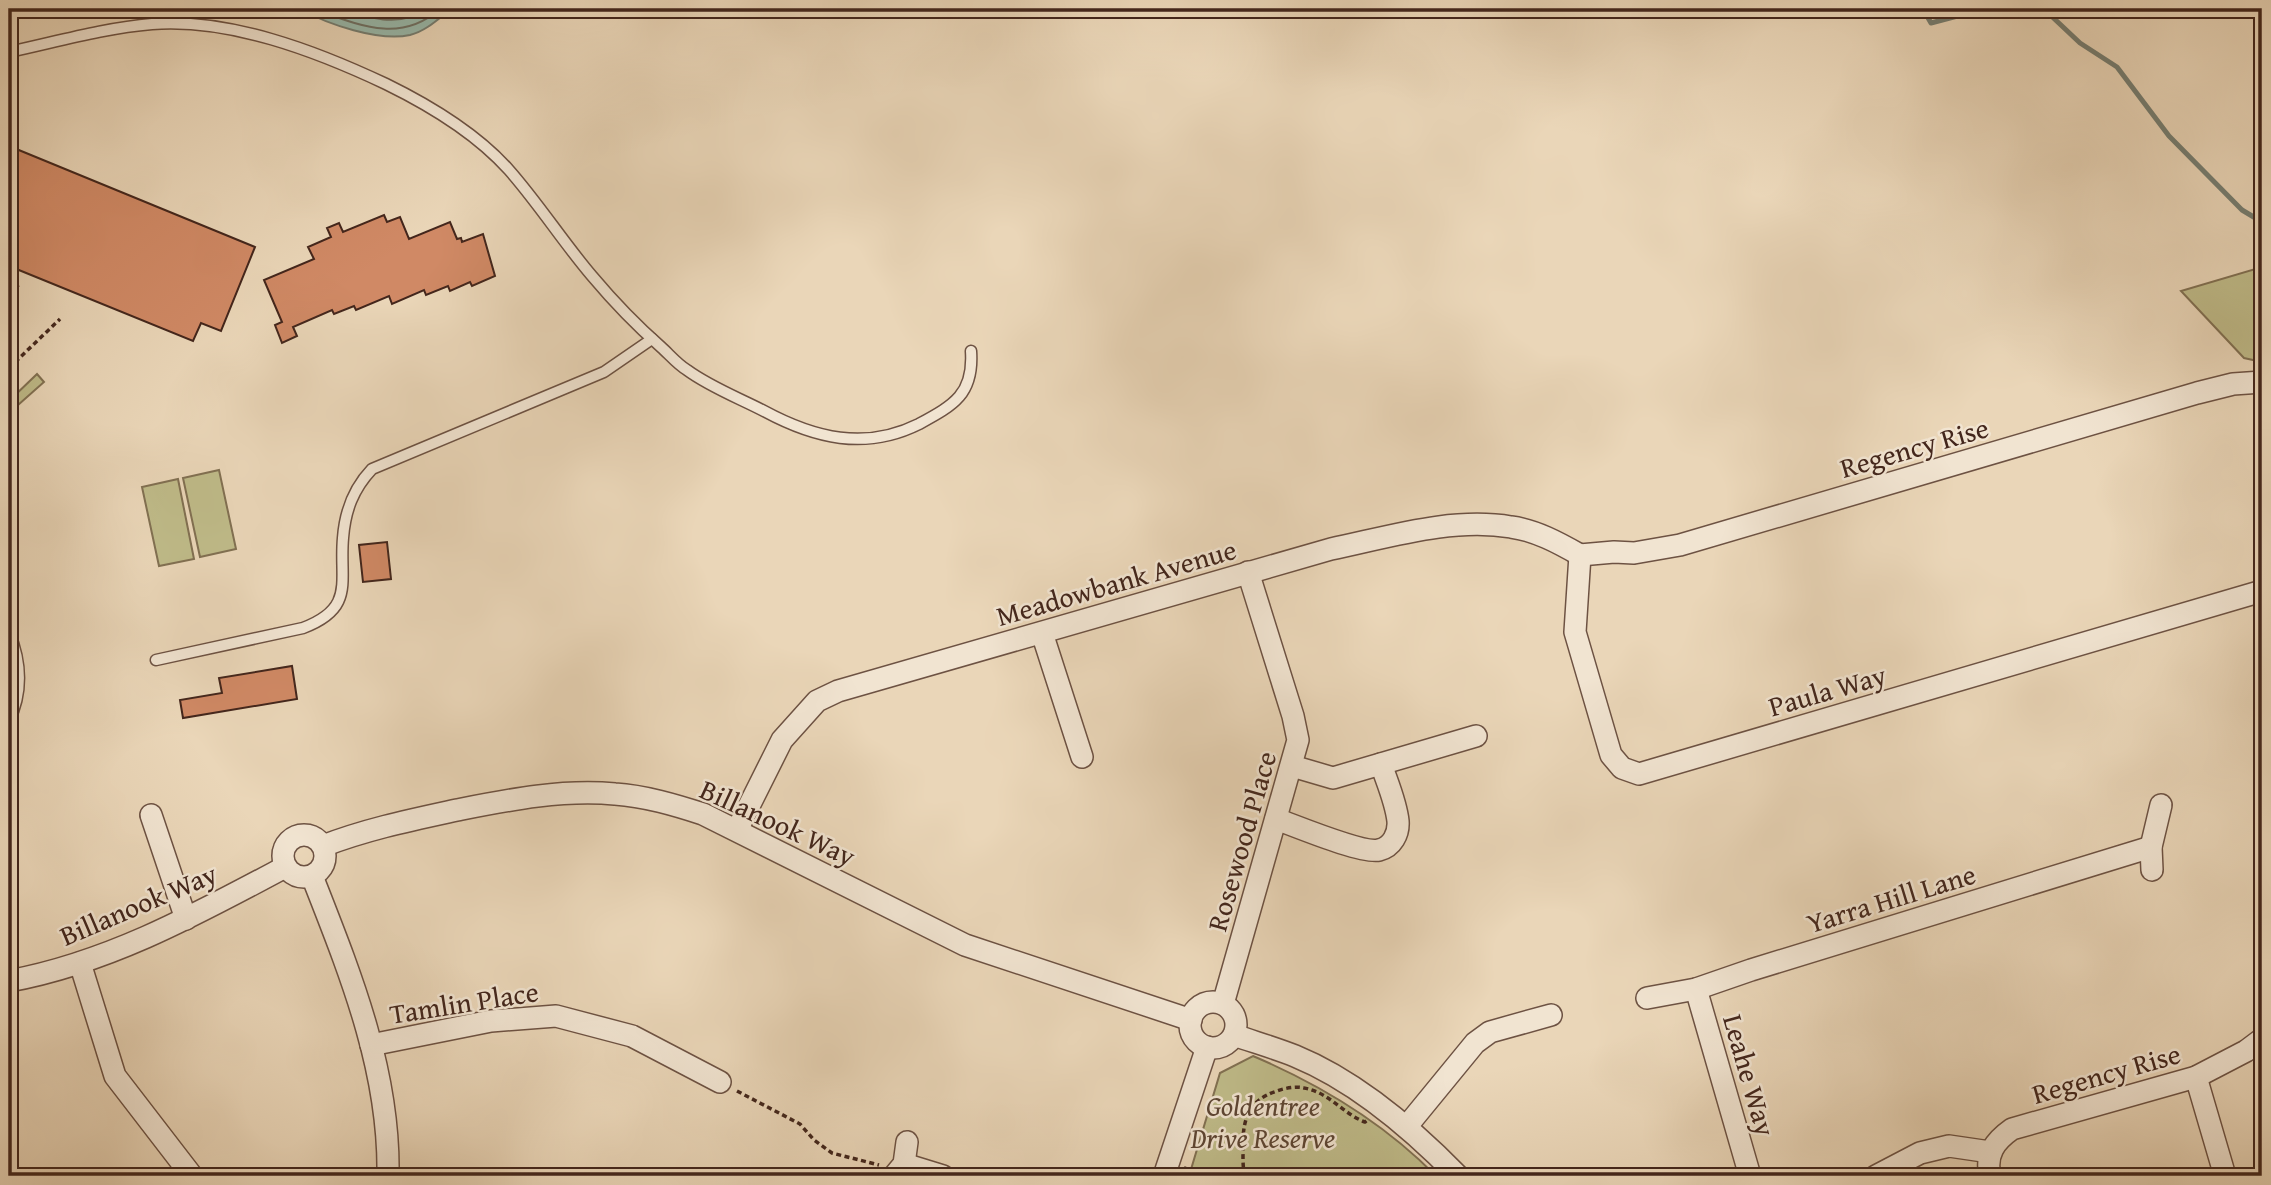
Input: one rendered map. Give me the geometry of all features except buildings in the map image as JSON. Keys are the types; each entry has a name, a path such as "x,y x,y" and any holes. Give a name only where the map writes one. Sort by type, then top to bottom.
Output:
{"street":[{"name":"Regency Rise","path":"1580,555 1634,553 1681,545 2197,393 2233,384 2262,382"},
{"name":"Meadowbank Avenue","path":"737,830 782,740 817,701 838,691 1331,548 1471,523 1514,527 1555,541 1580,555"},
{"name":"Paula Way","path":"1580,555 1575,632 1611,755 1622,768 1639,774 2262,591"},
{"name":"Rosewood Place","path":"1223,1004 1298,740 1248,572"},
{"path":"1041,633 1082,757"},
{"path":"1292,766 1333,778 1476,736"},
{"path":"1276,820 1360,848 1377,850 1390,845 1397,835 1398,821 1381,764"},
{"name":"Billanook Way","path":"323,846 358,833 509,800 565,793 615,794 658,801 704,814 965,945 1191,1020"},
{"path":"2152,870 2151,847 2161,805"},
{"path":"151,815 186,919"},
{"path":"296,836 313,837 323,846 324,864 312,876 298,877 285,867 282,860 284,848 296,836"},
{"name":"Yarra Hill Lane","path":"1647,998 1696,989 2151,847"},
{"name":"Billanook Way","path":"9,981 80,963 135,942 186,919 285,867"},
{"path":"312,876 349,971 371,1045 381,1090 388,1176"},
{"path":"80,963 115,1076 188,1175"},
{"name":"Leahe Way","path":"1696,989 1749,1176"},
{"path":"1223,1004 1229,1008 1236,1020 1234,1035 1220,1047 1207,1048 1192,1034 1191,1020 1203,1005 1223,1004"},
{"path":"1407,1126 1475,1043 1490,1032 1551,1015"},
{"name":"Tamlin Place","path":"371,1045 491,1021 556,1016 632,1037 720,1082"},
{"path":"1234,1035 1297,1057 1334,1077 1407,1126 1458,1176"},
{"name":"Regency Rise","path":"1990,1152 1999,1138 2012,1129 2196,1077 2246,1051 2262,1039"},
{"path":"1167,1169 1207,1048"},
{"path":"2196,1077 2225,1176"},
{"path":"907,1142 899,1171 943,1176"},
{"path":"1876,1176 1920,1153 1949,1146 1990,1152 1990,1176"}],"lane":[{"path":"9,52 109,30 153,24 194,25 256,36 300,48 387,85 443,115 479,141 509,169 592,275 652,339 687,370 779,420 824,436 849,441 881,436 913,426 942,412 963,393 973,372 971,351"},
{"path":"156,660 303,628 318,622 340,599 344,579 343,540 346,515 353,493 372,469 604,372 652,339"},
{"path":"9,632 12,652 19,669 18,695 9,721"}],"path":[{"path":"9,288 19,285"},
{"path":"9,368 60,319"},
{"path":"720,1082 800,1124 814,1140 832,1153 899,1171"},
{"path":"1236,1176 1244,1175 1242,1140 1246,1119 1252,1104 1266,1094 1303,1087 1326,1096 1354,1118 1365,1122 1379,1107"},
{"path":"1167,1169 1209,1176"}],"green space":[{"path":"2262,267 2262,362 2244,358 2181,291"},
{"path":"37,374 44,382 9,413 9,401"},
{"path":"219,470 236,549 200,557 183,478"},
{"path":"178,479 194,559 159,566 142,487"},
{"name":"Goldentree Drive Reserve","path":"1253,1056 1327,1093 1373,1122 1436,1176 1189,1176 1220,1073"}],"water":[{"path":"300,9 451,9 421,31 397,37 353,30"}],"waterway":[{"path":"1923,9 1931,23 1965,14 2002,9"},
{"path":"2022,9 2045,10 2080,43 2117,67 2169,136 2242,210 2262,222"}]}
